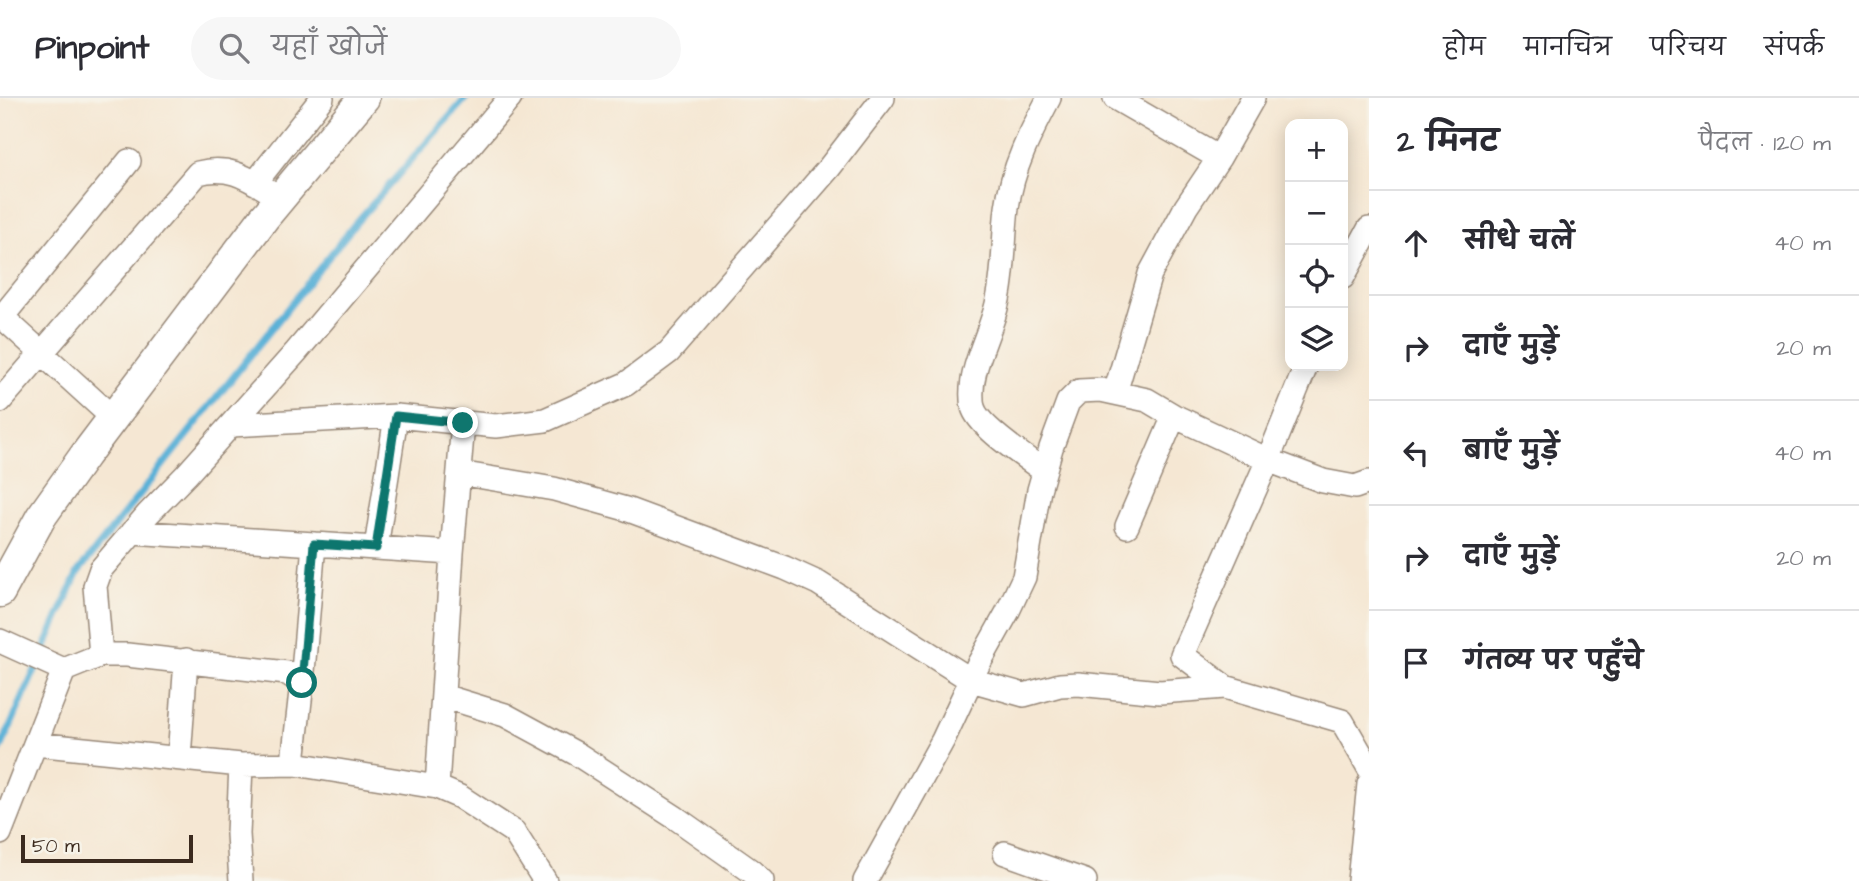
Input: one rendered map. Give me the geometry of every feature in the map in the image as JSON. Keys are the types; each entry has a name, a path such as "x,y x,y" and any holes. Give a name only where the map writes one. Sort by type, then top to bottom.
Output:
{"street":[{"path":"255,183 322,98"},
{"path":"0,592 41,517 113,418 281,198 365,98"},
{"path":"101,655 94,586 101,569 296,352 510,98"},
{"path":"231,425 396,416 496,426 545,420 626,384 669,352 829,168 883,98"},
{"path":"1044,471 982,423 974,410 972,394 977,366 997,305 1004,269 1007,207 1013,180 1031,131 1049,98"},
{"path":"1115,98 1219,158"},
{"path":"1115,393 1150,274 1186,207 1219,158 1253,98"},
{"path":"113,418 1,316 129,161"},
{"path":"0,401 198,173 213,169 234,171 281,198"},
{"path":"1348,269 1369,229"},
{"path":"1225,687 1182,654 1268,460 1304,371"},
{"path":"866,881 943,740 1024,577 1044,471 1068,401 1079,391 1101,390 1147,400 1174,416 1268,460 1323,481 1355,487 1369,482"},
{"path":"376,548 396,416"},
{"path":"1127,526 1174,416"},
{"path":"437,787 463,423"},
{"path":"459,473 554,489 626,509 785,568 818,583 971,680 1024,695 1060,685 1078,684 1160,692 1225,687 1342,721 1369,768"},
{"path":"132,532 452,553"},
{"path":"295,764 314,544"},
{"path":"1,641 60,668 101,655 127,655 287,673 302,683"},
{"path":"179,758 186,660"},
{"path":"0,834 35,744 60,668"},
{"path":"443,696 505,715 577,754 676,818 762,881"},
{"path":"35,744 241,765 295,764 437,787 460,797 514,832 545,881"},
{"path":"241,765 238,834 241,881"},
{"path":"1359,881 1369,784"},
{"path":"1005,853 1085,881"}],"waterway":[{"path":"0,750 78,572 354,225 466,98"}],"route":[{"path":"302,683 314,544 376,548 396,416 463,423"}]}
